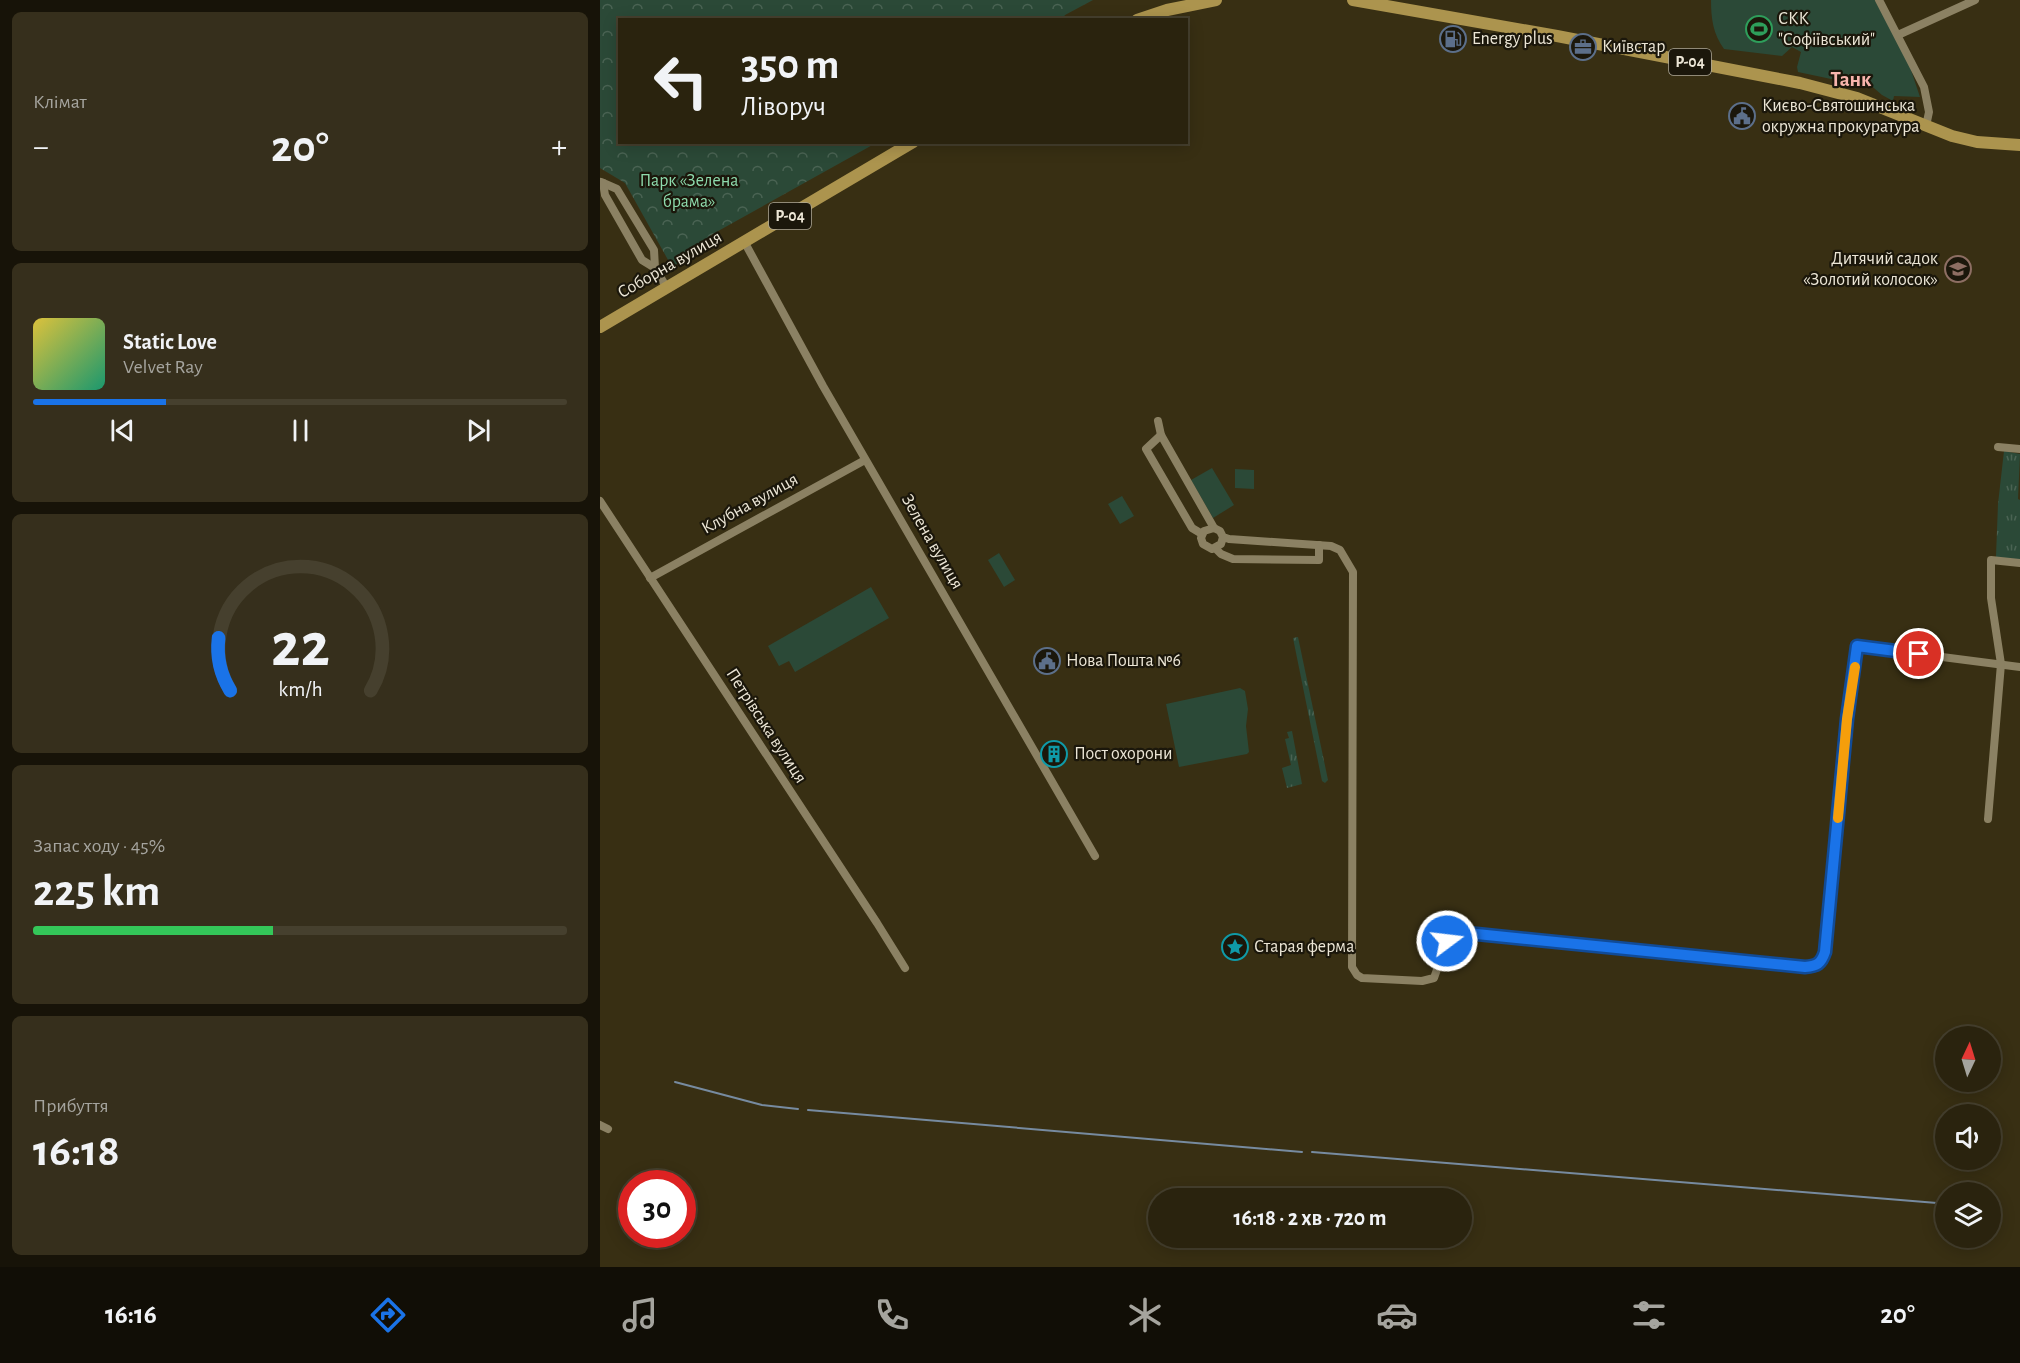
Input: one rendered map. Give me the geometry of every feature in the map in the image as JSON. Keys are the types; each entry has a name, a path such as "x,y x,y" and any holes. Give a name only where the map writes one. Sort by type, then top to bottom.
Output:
{"main road":[{"path":"1143,18 1167,10 1216,0"},
{"name":"Р-04","path":"1353,0 1546,34 1800,83 1863,100 1965,140 2020,146"},
{"name":"Соборна вулиця","path":"600,327 910,144"}],"street":[{"path":"1879,0 1927,97 1929,112 1926,126"},
{"path":"1898,35 1975,0"},
{"path":"602,182 605,195 642,260 655,268 667,288"},
{"path":"602,182 618,189 654,250 655,268"},
{"name":"Зелена вулиця","path":"745,243 865,459 1095,856"},
{"path":"1158,421 1161,435 1214,528 1220,531 1223,537 1216,549"},
{"path":"1161,435 1146,448 1192,528 1202,534"},
{"path":"1998,447 2020,449"},
{"name":"Клубна вулиця","path":"650,578 865,459"},
{"name":"Петрівська вулиця","path":"600,501 877,923 904,968"},
{"path":"1202,534 1207,529 1214,528"},
{"path":"1202,534 1203,544 1209,549 1216,549 1225,557 1233,559 1319,560 1319,545"},
{"path":"1223,537 1331,546 1340,550 1353,572 1352,967 1362,978 1422,981 1434,978 1447,941 1458,933 1794,966 1816,966 1825,952 1847,719 1857,646 2020,667"},
{"path":"1988,819 2001,664 1990,598 1991,560 2020,563"}],"green space":[{"name":"Парк «Зелена брама»","path":"600,0 1093,0 1063,18 618,18 618,144 874,144 711,235 704,249 672,267 625,183 600,168"},
{"path":"1711,0 1875,0 1910,67 1920,97 1894,96 1893,101 1882,95 1860,76 1831,79 1798,72 1801,52 1792,47 1782,56 1724,49 1713,26"},
{"path":"2004,451 2020,454 2018,499 2020,500 2020,560 1996,557 1998,504"},
{"path":"1212,468 1234,505 1213,518 1191,480"},
{"path":"1235,469 1254,470 1254,489 1235,488"},
{"path":"1122,496 1134,516 1120,524 1108,504"},
{"path":"999,553 1015,580 1004,587 988,560"},
{"path":"871,587 889,618 795,672 789,661 779,666 768,646"},
{"path":"1298,637 1328,780 1325,783 1322,781 1293,638"},
{"path":"1240,688 1245,691 1248,709 1246,726 1249,752 1179,767 1166,704"},
{"path":"1292,731 1302,784 1287,788 1282,768 1291,765 1285,739 1289,738 1287,732"}],"waterway":[{"path":"675,1082 762,1105 798,1109"},
{"path":"808,1110 1302,1152"},
{"path":"1312,1152 1935,1203"}],"slow traffic":[{"path":"1838,818 1847,719 1855,667"}],"place":[{"name":"СКК \"Софіївський\"","path":"1759,29"},
{"name":"Energy plus","path":"1453,39"},
{"name":"Київстар","path":"1583,47"},
{"name":"Києво-Святошинська окружна прокуратура","path":"1742,116"},
{"name":"Дитячий садок «Золотий колосок»","path":"1958,269"},
{"name":"Нова Пошта №6","path":"1047,661"},
{"name":"Пост охорони","path":"1054,754"},
{"name":"Старая ферма","path":"1235,947"}],"district":[{"name":"Танк","path":"1851,79"}],"route":[{"path":"1447,941 1458,933 1467,933 1805,967 1816,966 1825,952 1847,719 1857,646 1919,654"}]}
